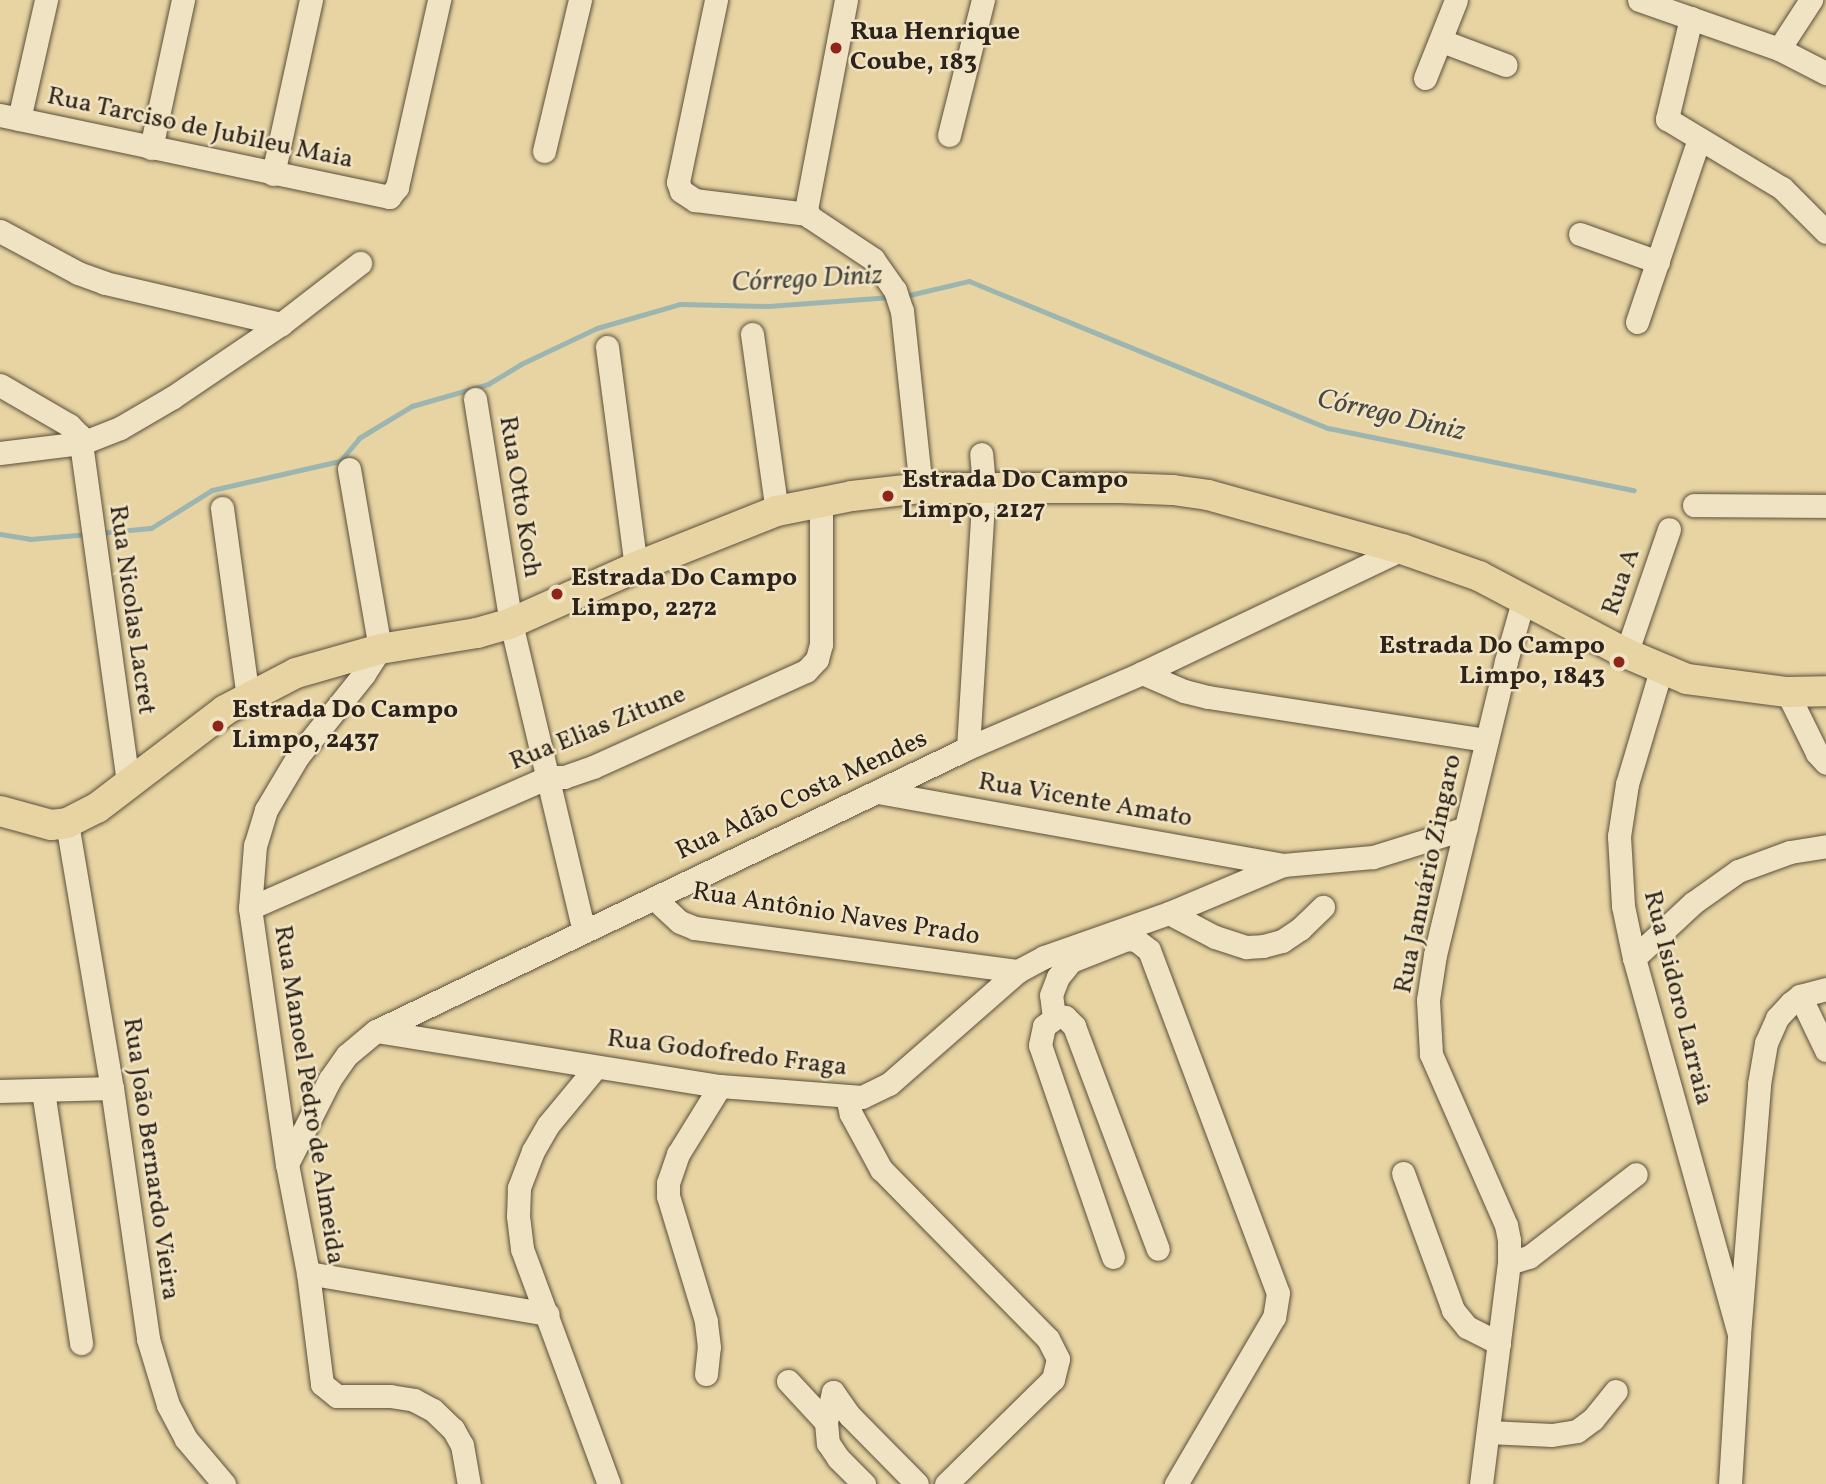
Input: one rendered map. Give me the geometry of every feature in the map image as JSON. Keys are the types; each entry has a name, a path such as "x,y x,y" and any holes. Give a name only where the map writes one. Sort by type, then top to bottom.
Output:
{"main road":[{"path":"0,811 51,825 67,823 97,808 225,710 296,673 380,649 477,634 511,623 636,567 777,511 921,488 984,485 1173,490 1263,508 1402,549 1479,576 1661,670 1709,683 1787,692 1826,691"}],"street":[{"path":"9,117 46,0"},
{"path":"151,148 183,0"},
{"path":"273,174 311,0"},
{"name":"Rua Tarciso de Jubileu Maia","path":"9,117 389,197 397,187 439,0"},
{"path":"544,151 580,0"},
{"path":"716,0 678,181 681,191 695,200 807,210 873,259 899,301 921,488"},
{"path":"807,210 846,0"},
{"path":"948,135 983,0"},
{"path":"1425,78 1456,0"},
{"path":"1639,0 1779,49 1826,73"},
{"path":"1779,49 1811,0"},
{"path":"1691,18 1667,119 1782,188 1826,228"},
{"path":"1441,41 1506,65"},
{"path":"1637,322 1699,139"},
{"path":"0,231 78,273 105,283 281,324"},
{"path":"1580,234 1658,262"},
{"path":"0,453 82,443 120,428 173,397 281,324 360,263"},
{"path":"752,334 777,511"},
{"path":"607,347 636,567"},
{"path":"0,385 69,425 76,430 82,443"},
{"name":"Rua Otto Koch","path":"475,399 511,623 584,931"},
{"name":"Rua Nicolas Lacret","path":"82,443 88,512 128,784"},
{"path":"968,748 984,485 981,454"},
{"path":"349,469 380,649"},
{"name":"Rua Elias Zitune","path":"250,908 548,777 564,777 593,767 784,682 812,666 821,644 821,502"},
{"path":"1694,505 1826,506"},
{"path":"222,508 248,697"},
{"name":"Rua A","path":"1626,654 1670,529"},
{"name":"Rua Adão Costa Mendes","path":"287,1164 330,1079 347,1055 376,1031 968,748 1142,673 1402,549"},
{"name":"Rua Januário Zingaro","path":"1481,1484 1509,1263 1506,1225 1438,1071 1428,1041 1428,1000 1465,828 1524,598"},
{"name":"Rua Manoel Pedro de Almeida","path":"380,649 365,674 298,756 266,810 255,845 250,908 287,1164 308,1273 322,1384 326,1389 344,1397 390,1396 414,1400 433,1410 453,1429 462,1445 469,1484"},
{"name":"Rua Isidoro Larraia","path":"1661,670 1627,784 1619,836 1623,906 1634,958 1739,1335"},
{"path":"1142,673 1164,684 1208,697 1487,740"},
{"path":"1787,692 1817,752 1826,763"},
{"name":"Rua Vicente Amato","path":"878,792 1283,865"},
{"name":"Rua João Bernardo Vieira","path":"67,823 112,1088 148,1339 168,1405 186,1439 224,1484"},
{"name":"Rua Godofredo Fraga","path":"376,1031 720,1086 847,1097 874,1093 889,1084 1018,971 1044,957 1169,913 1283,865 1373,857 1465,828"},
{"path":"1634,958 1693,903 1738,871 1790,852 1826,846"},
{"name":"Rua Antônio Naves Prado","path":"654,898 680,922 695,928 1018,971"},
{"path":"1169,913 1215,937 1246,947 1282,941 1300,929 1323,907"},
{"path":"1054,1018 1051,995 1058,977 1071,961 1127,939 1136,940 1149,950 1278,1293 1277,1308 1270,1324 1176,1484"},
{"path":"1730,1484 1759,1084 1766,1043 1777,1017 1800,996 1826,989"},
{"path":"1800,996 1826,1050"},
{"path":"1113,1257 1040,1045 1044,1026 1054,1018 1065,1017 1074,1026 1158,1249"},
{"path":"596,1067 540,1137 519,1188 518,1216 522,1249 609,1484"},
{"path":"706,1374 709,1347 706,1321 668,1196 668,1183 678,1154 720,1086"},
{"path":"0,1091 112,1088"},
{"path":"43,1091 81,1343"},
{"path":"847,1097 851,1114 881,1169 1048,1339 1058,1360 1053,1379 946,1484"},
{"path":"1403,1173 1453,1310 1467,1327 1499,1343"},
{"path":"1509,1263 1529,1257 1636,1174"},
{"path":"308,1273 548,1314"},
{"path":"788,1381 826,1422"},
{"path":"1488,1432 1552,1435 1577,1431 1593,1419 1616,1391"},
{"path":"864,1484 832,1451 826,1422 833,1392 850,1416 917,1484"}],"waterway":[{"name":"Córrego Diniz","path":"905,296 969,281 1328,428 1634,490"},
{"name":"Córrego Diniz","path":"98,533 151,528 212,490 340,461 359,438 412,406 488,384 521,364 597,328 680,304 768,306 891,297"},
{"name":"Córrego Diniz","path":"0,534 30,539 89,534"}],"place":[{"name":"Rua Henrique Coube, 183","path":"836,48"},
{"name":"Estrada Do Campo Limpo, 2127","path":"888,496"},
{"name":"Estrada Do Campo Limpo, 2272","path":"557,594"},
{"name":"Estrada Do Campo Limpo, 1843","path":"1619,662"},
{"name":"Estrada Do Campo Limpo, 2437","path":"218,726"}]}
